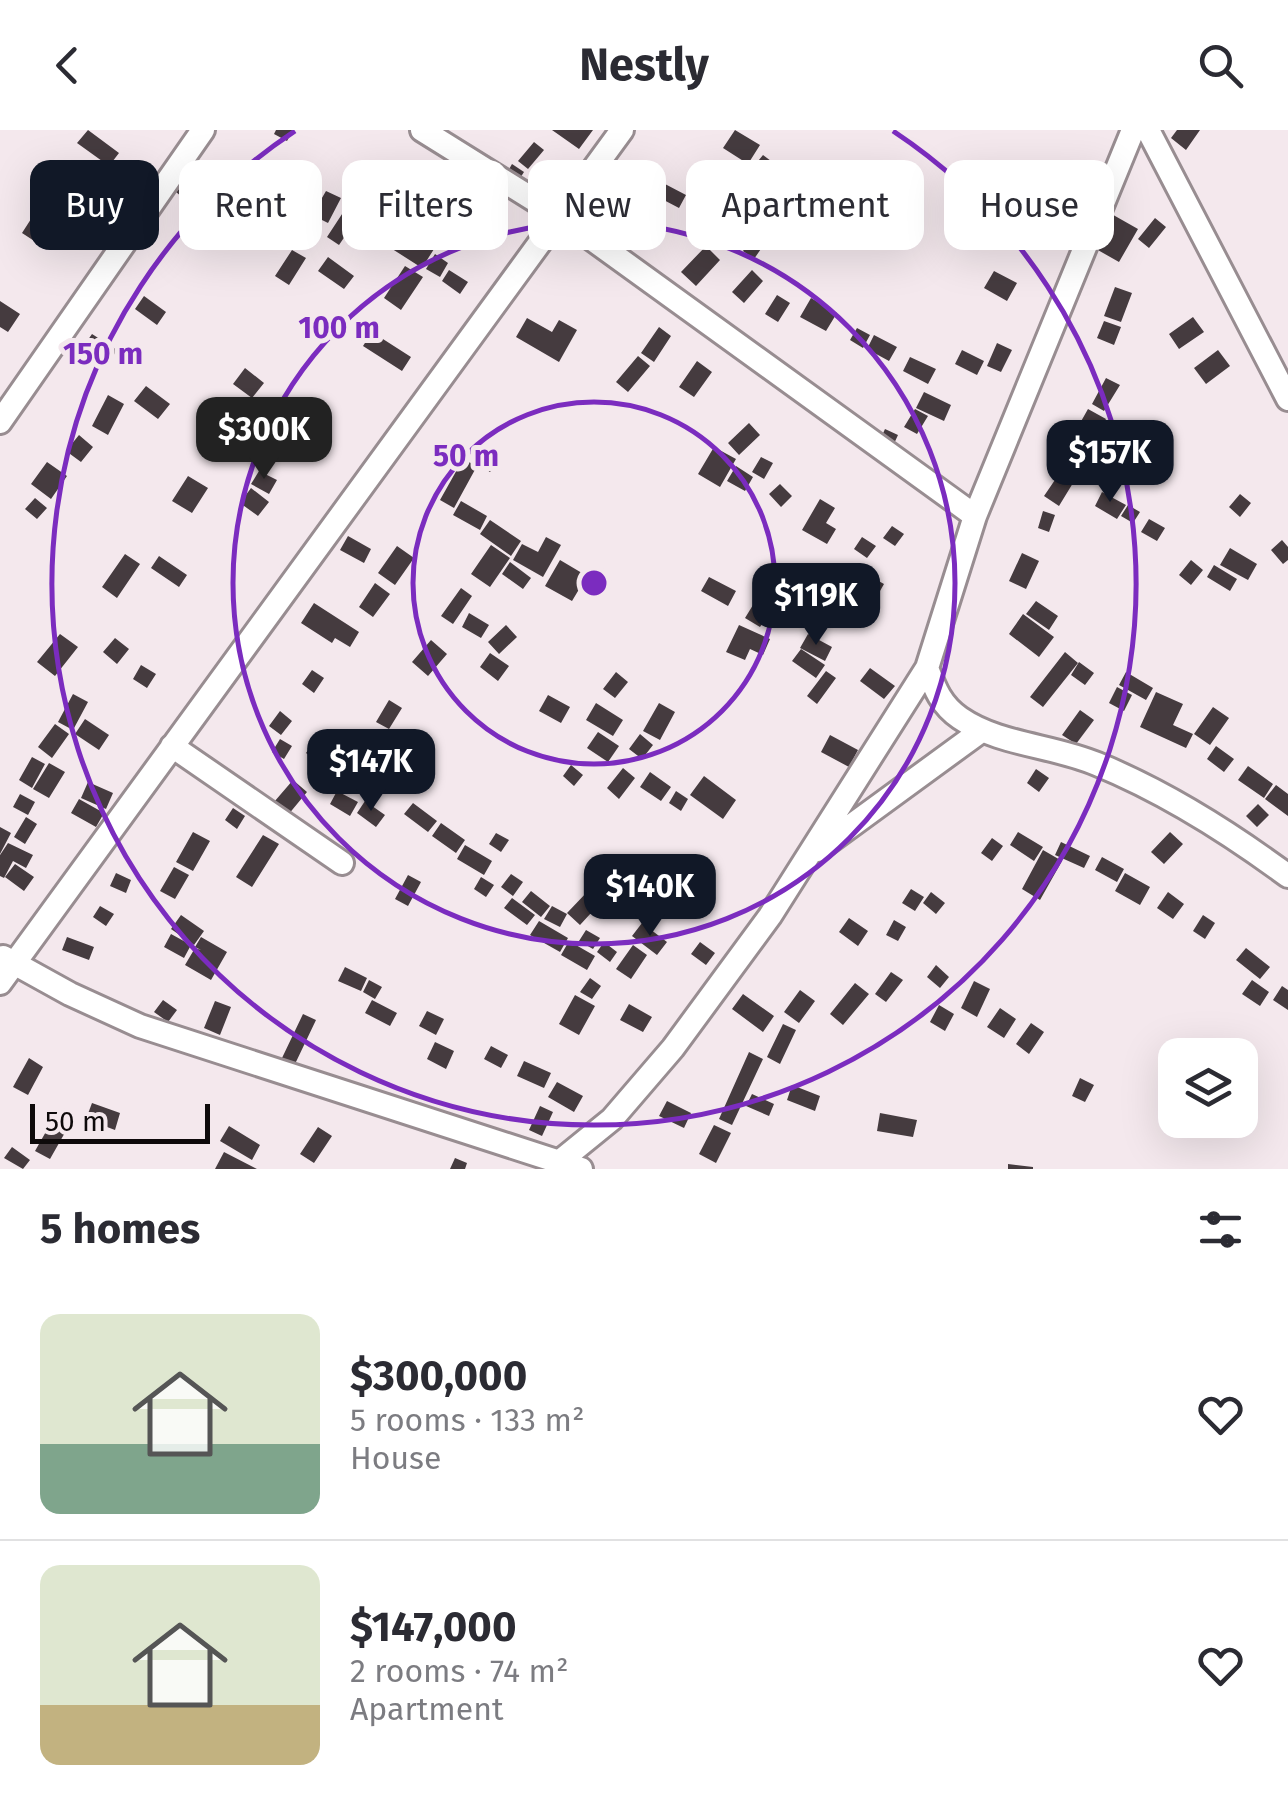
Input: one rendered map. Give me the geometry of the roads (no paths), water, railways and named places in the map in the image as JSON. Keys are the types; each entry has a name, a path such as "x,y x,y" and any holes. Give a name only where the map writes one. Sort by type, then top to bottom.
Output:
{"street":[{"path":"0,422 204,130"},
{"path":"422,130 528,196"},
{"path":"600,160 622,130"},
{"path":"7,959 140,1026 570,1166 673,1048 760,930 928,668 975,516 1132,130"},
{"path":"1148,130 1288,399"},
{"path":"0,983 7,959 172,746 535,250"},
{"path":"607,250 975,516"},
{"path":"928,668 940,700 956,716 982,731 1098,764 1183,809 1288,876"},
{"path":"806,858 982,731"},
{"path":"172,746 342,863"}]}
